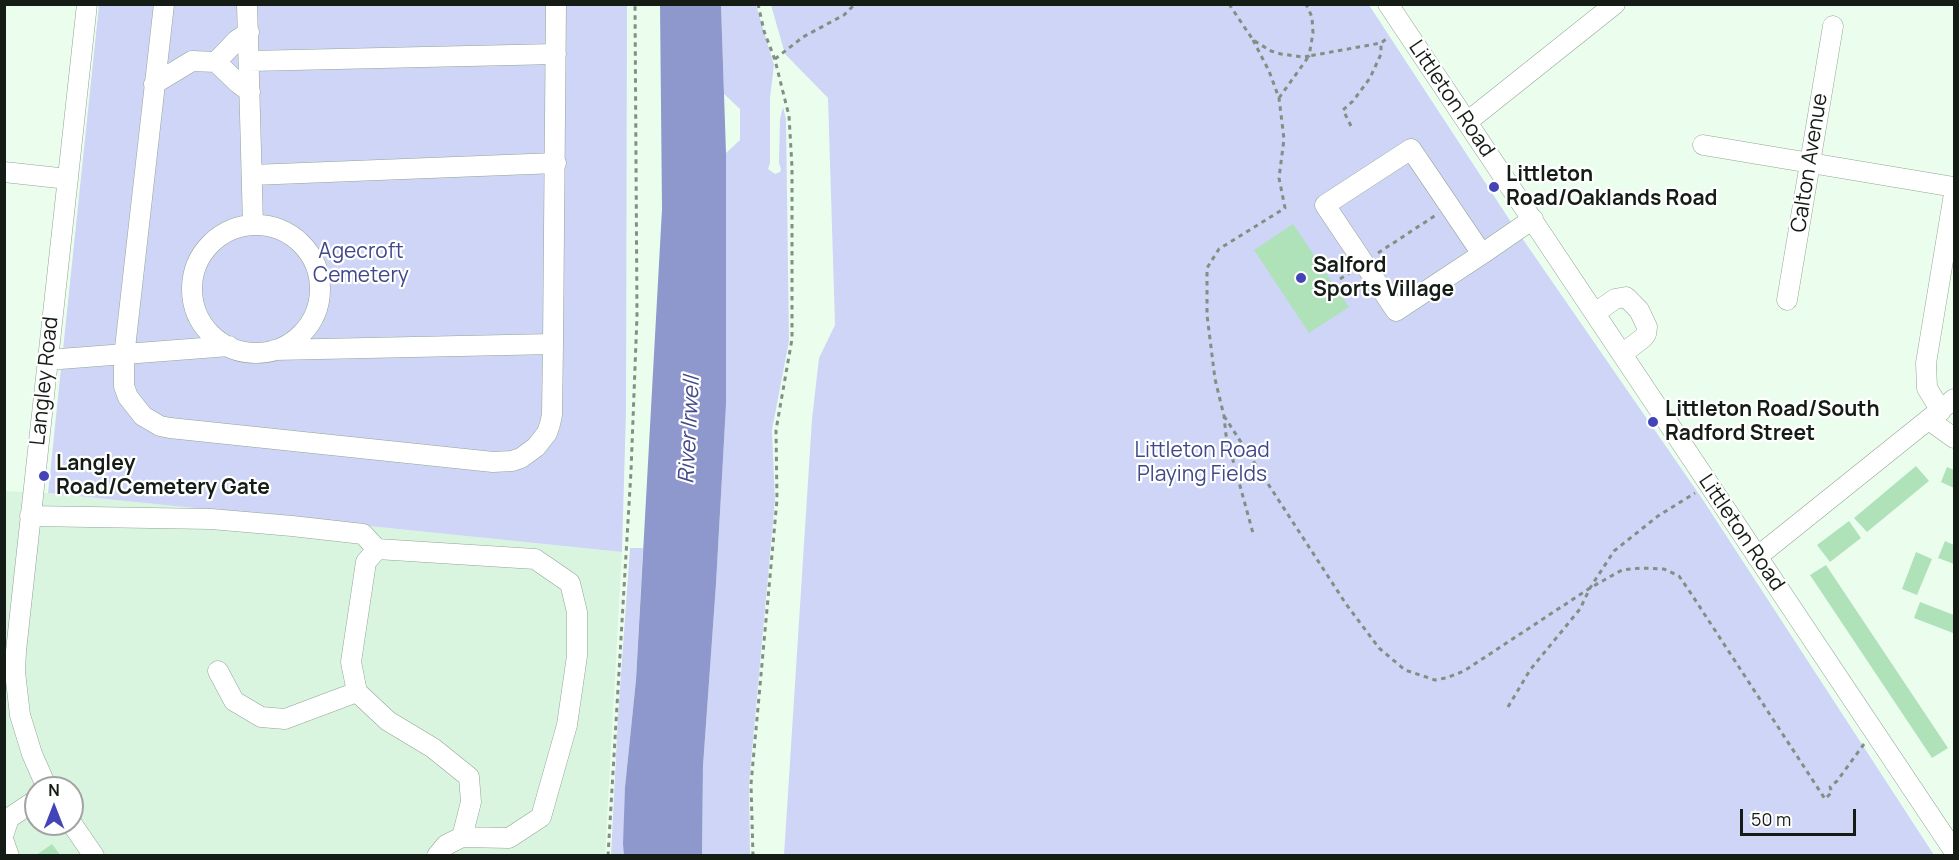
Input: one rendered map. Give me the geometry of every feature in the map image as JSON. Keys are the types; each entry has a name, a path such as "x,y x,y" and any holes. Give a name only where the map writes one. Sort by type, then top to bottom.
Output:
{"street":[{"name":"Langley Road","path":"42,776 32,754 21,715 11,627 30,516 87,4"},
{"path":"164,4 124,354 124,386 128,398 143,416 160,426 502,462 520,458 536,447 547,433 552,415 556,4"},
{"path":"248,4 253,225"},
{"name":"Littleton Road","path":"1388,4 1954,851"},
{"path":"1467,122 1614,4"},
{"name":"Calton Avenue","path":"1787,300 1833,26"},
{"path":"216,62 237,40 249,32"},
{"path":"250,61 556,54"},
{"path":"154,84 192,61 216,62 250,92"},
{"path":"1703,145 1954,187"},
{"path":"1482,254 1412,149 1326,205 1396,311 1482,254 1533,219"},
{"path":"252,175 556,163"},
{"path":"4,172 68,179"},
{"path":"1954,194 1926,363 1927,388 1942,410 1954,438"},
{"path":"274,350 297,338 310,322 318,304 319,278 316,266 301,243 291,235 266,226 253,225 229,231 214,241 201,255 193,279 192,291 197,314 210,333 229,346 251,352 553,344"},
{"path":"1595,313 1614,299 1626,297 1639,310 1647,327 1646,334 1622,354"},
{"path":"47,360 229,346"},
{"path":"1757,557 1942,410"},
{"path":"30,516 211,519 363,534 377,549 535,559 570,583 577,612 577,656 567,725 542,817 509,838 462,837 446,845 437,855"},
{"path":"377,549 366,562 351,662 357,692 388,721 433,748 469,777 471,802 462,837"},
{"path":"218,671 234,701 261,717 285,719 357,692"},
{"path":"4,832 9,818 24,808"},
{"path":"81,836 94,855"},
{"path":"4,842 9,855"}],"path":[{"path":"608,855 631,471 637,316 634,4"},
{"path":"753,855 751,784 777,500 776,430 792,339 792,167 789,116 758,4"},
{"path":"775,60 803,37 844,15 855,4"},
{"path":"1229,4 1269,71 1279,98 1284,140 1279,178 1285,208 1219,249 1207,268 1208,325 1215,379 1226,435 1253,533"},
{"path":"1279,98 1309,56 1313,25 1306,4"},
{"path":"1252,40 1262,47 1281,54 1309,56 1381,43 1403,28"},
{"path":"1351,126 1342,110 1353,101 1370,78 1381,54 1381,43"},
{"path":"1340,279 1449,206"},
{"path":"1224,416 1346,604 1379,648 1405,670 1435,680 1464,671 1590,588 1623,570 1664,569 1678,576 1690,592 1825,799 1832,792 1830,787 1874,731"},
{"path":"1508,707 1530,670 1580,609 1590,588 1614,551 1658,516 1709,485"}],"shaded area":[{"path":"4,491 48,493 622,552 605,855 5,855"}],"green space":[{"name":"Agecroft Cemetery","path":"99,5 627,5 626,410 622,552 48,493"},
{"path":"721,5 756,5 774,65 770,98 770,163 768,169 775,174 781,169 779,163 780,119 783,107 786,119 789,341 772,430 775,500 749,784 750,855 702,856 703,766 726,405 726,153 740,140 740,109 724,94"},
{"name":"Littleton Road Playing Fields","path":"771,5 1369,5 1511,222 1703,500 1934,855 784,855 812,419 819,358 835,325 828,98 785,54"},
{"path":"630,548 643,548 636,680 625,787 624,855 611,856 618,716"}],"water":[{"name":"River Irwell","path":"660,5 721,5 726,153 726,405 703,766 702,855 624,855 623,844 625,787 636,680 662,209"}],"building":[{"name":"Salford Sports Village","path":"1293,224 1349,307 1309,333 1254,250"},
{"path":"1916,466 1929,481 1867,532 1854,518"},
{"path":"1947,467 1954,470 1954,488 1941,482"},
{"path":"1849,521 1861,538 1830,562 1817,545"},
{"path":"1945,541 1954,545 1954,564 1938,558"},
{"path":"1916,552 1932,559 1917,595 1902,589"},
{"path":"1826,565 1948,748 1932,758 1810,575"},
{"path":"1920,602 1954,615 1953,633 1914,618"},
{"path":"52,844 61,856 35,856"}],"place":[{"name":"Littleton Road/Oaklands Road","path":"1494,187"},
{"name":"Salford Sports Village","path":"1301,278"},
{"name":"Littleton Road/South Radford Street","path":"1653,422"},
{"name":"Langley Road/Cemetery Gate","path":"44,476"}]}
